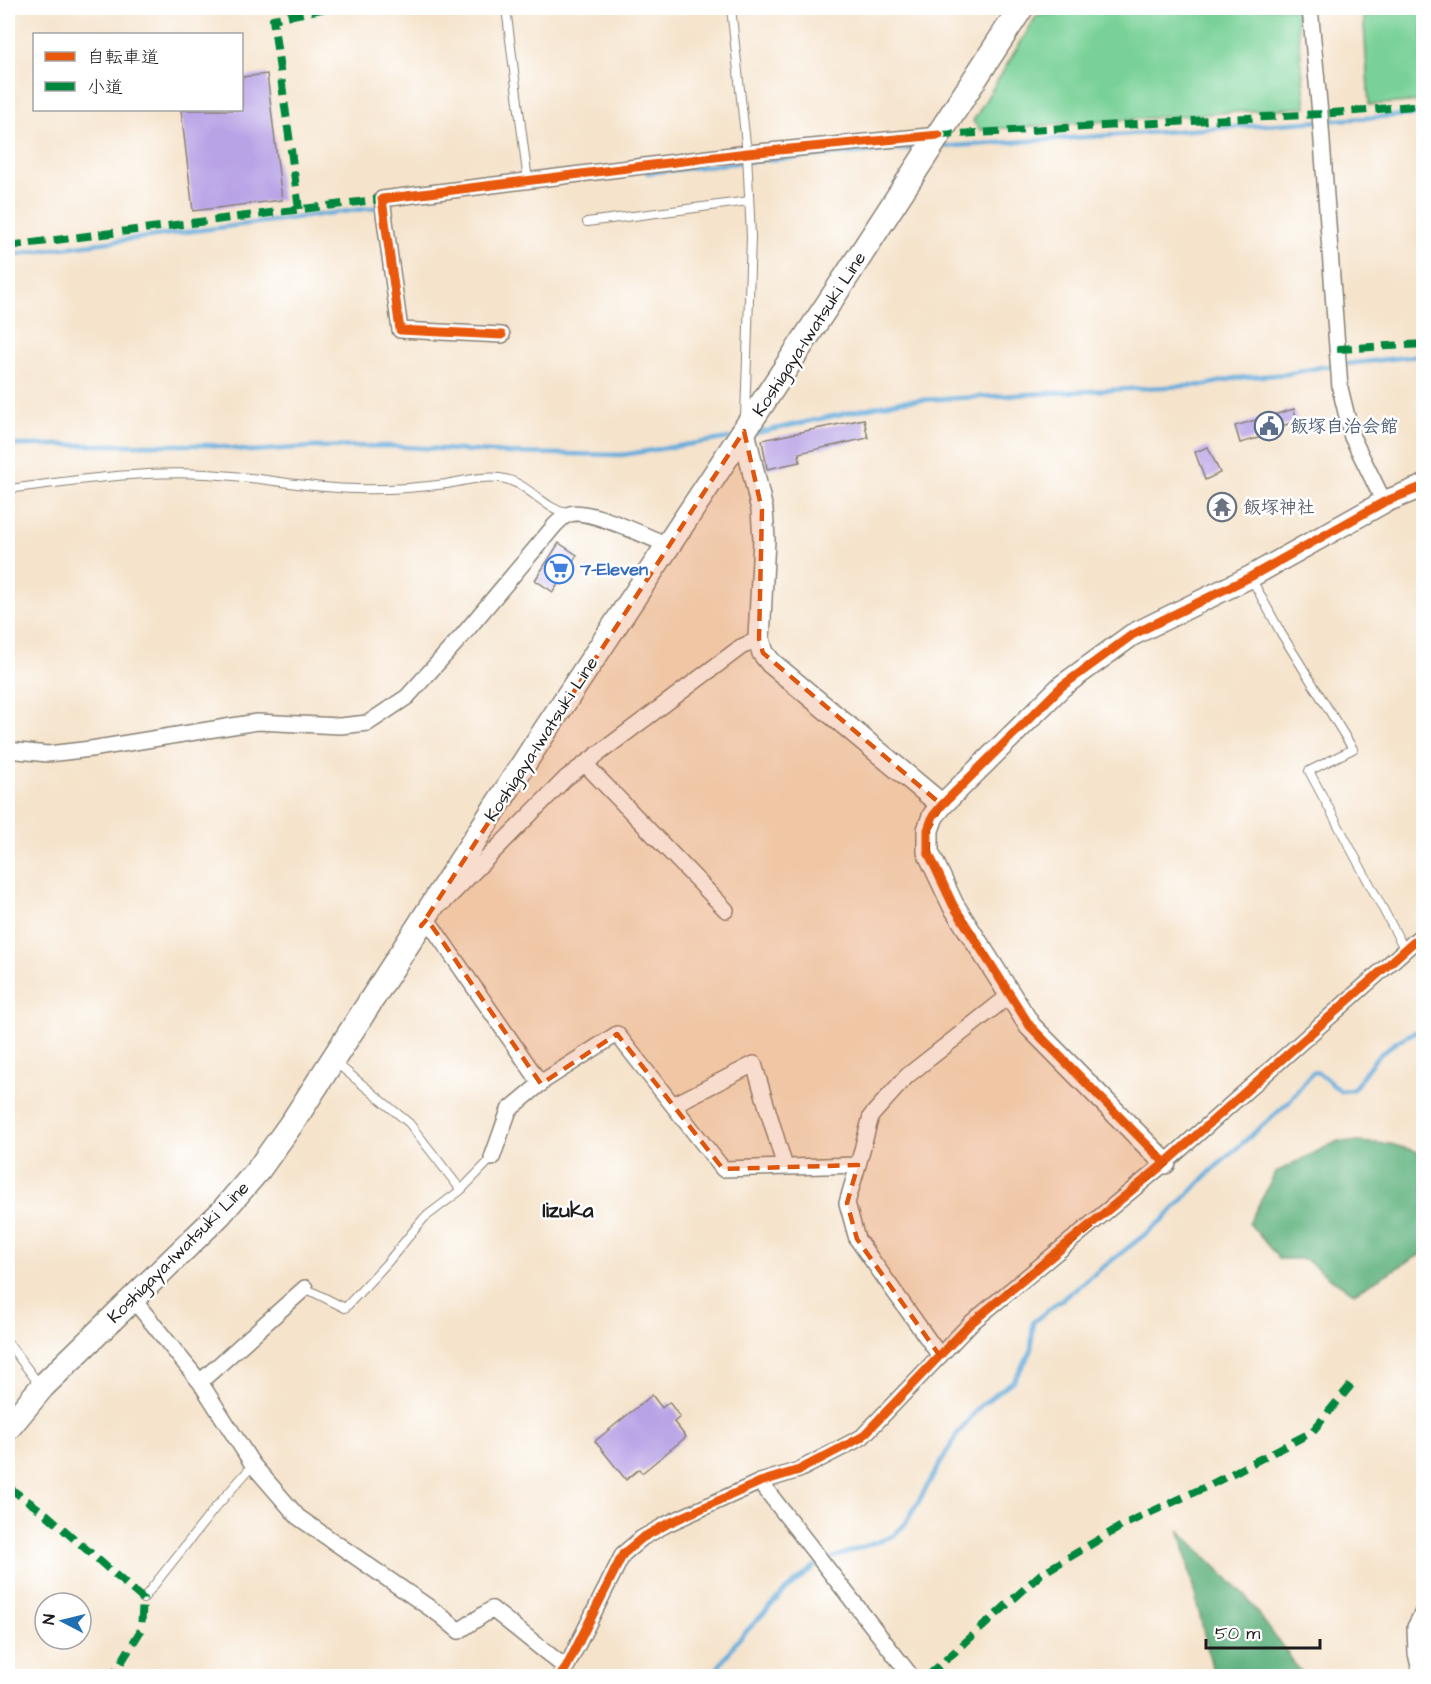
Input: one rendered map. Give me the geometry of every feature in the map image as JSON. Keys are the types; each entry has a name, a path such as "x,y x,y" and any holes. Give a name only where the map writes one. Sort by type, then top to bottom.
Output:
{"main road":[{"name":"Koshigaya-Iwatsuki Line","path":"8,1428 42,1388 220,1214 259,1168 424,923 537,743 1021,8"}],"street":[{"path":"1310,8 1340,388 1352,437 1384,502"},
{"path":"502,335 400,330 382,199 747,153 939,135"},
{"path":"744,431 762,510 764,539 759,639 763,653 771,663 942,805"},
{"path":"1165,1163 1030,1026 952,905 928,852 928,830 933,816 1062,686 1132,634 1250,577 1384,502 1424,486"},
{"path":"8,750 48,754 257,722 340,726 368,723 407,697 462,636 555,525 569,514 581,513 600,518 668,545"},
{"path":"541,1084 424,923 566,778 741,647 759,639"},
{"path":"585,764 726,910"},
{"path":"132,1298 200,1382 253,1465 298,1517 440,1615 459,1631 492,1609 563,1672 623,1554 642,1538 667,1524 760,1482 799,1470 861,1437 972,1323 1165,1163 1424,933"},
{"path":"940,1356 857,1239 847,1203 871,1116 907,1076 1010,995"},
{"path":"492,1158 509,1110 541,1084 617,1034 723,1169 858,1165"},
{"path":"673,1105 754,1064 785,1167"},
{"path":"200,1382 305,1288"},
{"path":"760,1482 911,1677"},
{"path":"1421,1677 1416,1653 1415,1627 1424,1610"}],"lane":[{"path":"506,8 528,181"},
{"path":"731,8 747,153 751,237 744,431"},
{"path":"587,222 749,201"},
{"path":"8,489 123,476 205,474 354,489 389,489 500,478 519,482 554,510 569,514"},
{"path":"1250,577 1281,633 1353,749 1309,771 1405,950"},
{"path":"333,1061 409,1123 461,1190"},
{"path":"305,1288 345,1308 387,1263 424,1218 461,1190 492,1158"},
{"path":"8,1343 42,1388"},
{"path":"143,1599 215,1508 253,1465"}],"highlighted area":[{"path":"744,431 762,510 759,639 763,653 942,805 928,830 928,852 953,905 1030,1026 1165,1163 971,1323 940,1356 857,1239 847,1203 858,1165 723,1169 617,1034 541,1084 427,919 421,926"}],"green space":[{"path":"1120,8 1296,8 1306,107 980,130 973,121 1037,15"},
{"path":"1363,8 1423,8 1423,101 1369,105"},
{"path":"1338,1141 1390,1144 1423,1153 1423,1253 1354,1293 1305,1259 1279,1259 1249,1223 1276,1172"},
{"path":"1180,1531 1246,1597 1304,1676 1214,1676"}],"building":[{"path":"267,74 282,200 193,211 181,111 243,111 243,77"},
{"path":"1294,409 1297,421 1279,427 1280,432 1240,443 1235,426"},
{"path":"864,419 868,438 799,453 800,462 767,469 762,440"},
{"path":"1208,447 1220,473 1205,480 1195,452"},
{"path":"559,543 577,555 553,592 535,580"},
{"path":"652,1395 662,1408 669,1402 680,1417 674,1422 686,1437 642,1473 639,1469 626,1480 595,1441"}],"waterway":[{"path":"940,147 1424,114"},
{"path":"647,173 753,161 919,148"},
{"path":"8,255 380,207"},
{"path":"752,434 901,401 1205,385 1236,378 1287,374 1321,367 1424,355"},
{"path":"8,445 211,445 250,451 389,446 508,453 622,455 729,438"},
{"path":"832,1558 893,1536 906,1523 958,1433 980,1406 1014,1380 1031,1352 1033,1322 1162,1221 1211,1171 1288,1103 1313,1072 1319,1073 1340,1091 1352,1090 1381,1054 1401,1039 1424,1028"},
{"path":"712,1676 737,1641 785,1591 815,1566"}],"marked path":[{"path":"299,209 273,19 327,8"},
{"path":"939,135 1320,114 1424,105"},
{"path":"8,246 382,199"},
{"path":"1337,349 1424,344"},
{"path":"928,1676 1041,1574 1125,1524 1210,1485 1312,1432 1351,1385"},
{"path":"8,1487 46,1514 143,1599 141,1630 113,1676"}],"cycle path":[{"path":"502,335 400,330 382,199 747,153 939,135"},
{"path":"1165,1163 1030,1026 953,905 928,852 928,830 933,816 1062,686 1132,635 1250,577 1384,502 1424,486"},
{"path":"560,1676 623,1554 642,1538 667,1524 760,1482 799,1470 862,1437 971,1323 1165,1163 1424,933"}],"place":[{"name":"飯塚自治会館","path":"1269,426"},
{"name":"飯塚神社","path":"1222,507"},
{"name":"7-Eleven","path":"559,569"}],"district":[{"name":"Iizuka","path":"568,1210"}]}
